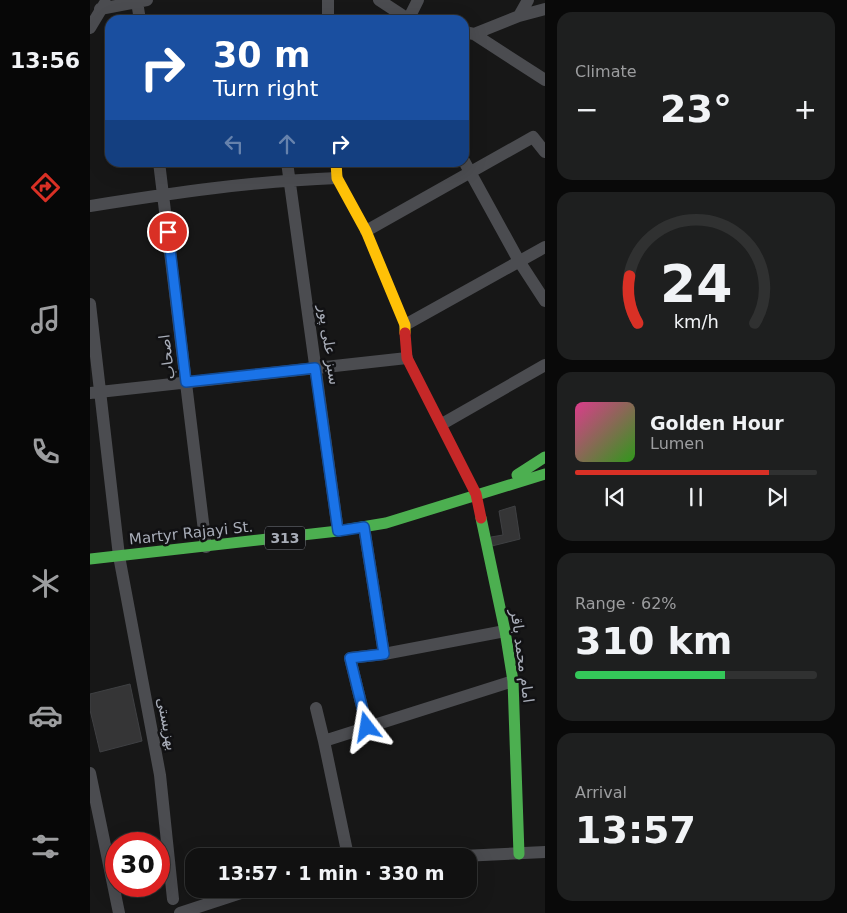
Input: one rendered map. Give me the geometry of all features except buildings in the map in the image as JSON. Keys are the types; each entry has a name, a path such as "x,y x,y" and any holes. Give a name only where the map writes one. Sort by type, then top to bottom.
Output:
{"street":[{"path":"328,0 328,15"},
{"path":"379,0 402,15"},
{"path":"412,15 418,0"},
{"path":"519,16 528,0"},
{"path":"90,28 103,3 142,1 141,15"},
{"path":"469,33 544,9"},
{"path":"469,33 544,80"},
{"path":"366,232 533,137 544,152"},
{"name":"اصحاب","path":"160,167 206,547"},
{"name":"سبز علی پور","path":"288,167 338,531"},
{"path":"95,392 407,358 404,325 366,232 337,178 336,167"},
{"path":"467,167 519,261 544,301"},
{"path":"90,206 163,194 289,180 337,178"},
{"path":"404,325 544,248"},
{"name":"بهزیستی","path":"90,304 95,392 119,556 160,774 173,899"},
{"name":"امام محمد باقر","path":"407,358 476,494 514,681 519,854"},
{"path":"442,424 544,365"},
{"name":"Martyr Rajayi St.","path":"499,487 544,457"},
{"name":"Martyr Rajayi St.","path":"90,559 338,531 386,523 544,474"},
{"path":"364,527 384,654"},
{"path":"367,727 350,658 384,654 505,631"},
{"path":"324,741 514,681"},
{"path":"316,708 346,848"},
{"path":"90,773 119,913"},
{"path":"477,855 544,852"},
{"path":"180,913 226,898"}],"traffic: fast":[{"path":"517,475 545,457"},
{"path":"90,559 338,531 386,523 545,474"},
{"path":"481,518 505,631 513,681 519,854"}],"traffic: slow":[{"path":"336,167 337,178 366,231 405,325 405,333"}],"traffic: jam":[{"path":"405,333 407,358 476,494 481,518"}],"route":[{"path":"168,232 186,382 315,368 338,531 364,527 384,654 350,658 367,727"}]}
